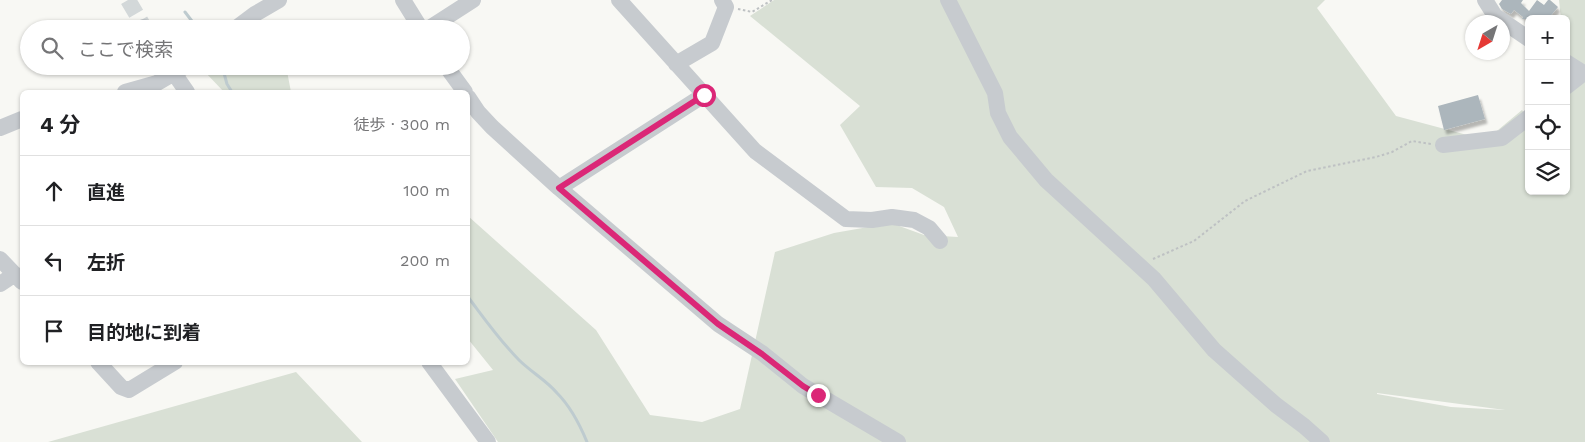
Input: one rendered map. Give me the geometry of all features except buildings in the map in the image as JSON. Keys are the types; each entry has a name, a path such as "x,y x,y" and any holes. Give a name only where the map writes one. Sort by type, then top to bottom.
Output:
{"street":[{"path":"248,20 280,0"},
{"path":"403,0 415,20"},
{"path":"442,20 473,0"},
{"path":"619,0 755,151 846,219 872,220 892,217 914,220 929,228 940,241"},
{"path":"948,0 995,93 998,114 1010,137 1046,180 1154,279 1214,350 1276,405 1322,442"},
{"path":"1485,0 1495,16 1525,36"},
{"path":"676,64 712,42 724,3"},
{"path":"1570,65 1584,74 1570,84"},
{"path":"131,90 157,82 167,75"},
{"path":"179,75 186,90"},
{"path":"452,75 463,90"},
{"path":"559,188 704,95"},
{"path":"470,100 492,127 559,188 718,324 762,354 803,386 898,442"},
{"path":"0,128 20,120"},
{"path":"1443,145 1502,138 1525,120"},
{"path":"0,259 19,278 0,284"},
{"path":"101,365 121,388 129,390 170,365"},
{"path":"431,365 488,442"}],"path":[{"path":"724,3 752,12 772,0"},
{"path":"1134,260 1156,258 1194,241 1245,202 1307,171 1376,157 1392,152 1412,141 1443,145"}],"shaded area":[{"path":"774,0 1325,0 1317,8 1396,116 1486,140 1522,110 1525,115 1525,195 1570,195 1570,84 1585,74 1585,442 498,442 455,379 493,370 470,341 470,218 596,330 650,415 702,422 740,409 775,252 834,233 891,223 924,235 958,237 944,207 912,188 876,187 840,125 860,106 750,16","holes":["1377,393 1505,410 1451,407 1377,394"]},
{"path":"1559,0 1585,0 1585,68 1570,56 1570,15 1561,15"},
{"path":"208,75 288,75 291,90 222,90"},
{"path":"296,372 362,442 48,442"}],"waterway":[{"path":"185,12 191,20"},
{"path":"224,75 231,90"},
{"path":"470,300 512,353 562,398 574,416 587,442"}],"tunnel":[{"path":"128,0 140,20"}],"route":[{"path":"704,95 559,188 718,324 818,395"}]}
